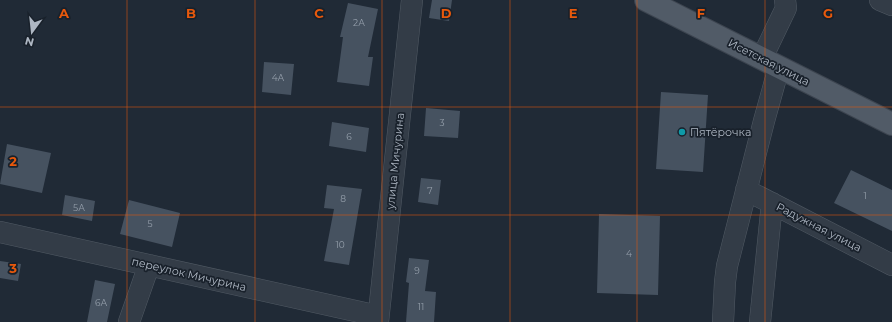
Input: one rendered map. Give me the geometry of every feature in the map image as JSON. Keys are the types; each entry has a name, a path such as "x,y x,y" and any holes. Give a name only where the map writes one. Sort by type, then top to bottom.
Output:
{"main road":[{"name":"Исетская улица","path":"646,0 892,124"}],"street":[{"name":"улица Мичурина","path":"378,319 412,0"},
{"path":"723,322 724,282 726,271 764,121 771,62 786,8 785,0"},
{"path":"880,0 892,5"},
{"name":"Радужная улица","path":"746,190 892,264"},
{"path":"760,322 772,203"},
{"name":"переулок Мичурина","path":"0,232 149,265 378,319"},
{"path":"129,322 149,265"}],"building":[{"path":"432,0 452,0 449,21 429,18"},
{"path":"348,3 378,9 368,57 373,57 369,86 337,82 343,37 340,37"},
{"path":"264,62 294,64 291,95 262,92"},
{"name":"Пятёрочка","path":"661,92 708,95 703,172 656,169"},
{"path":"426,108 460,111 458,138 424,136"},
{"path":"332,122 369,128 366,152 329,146"},
{"path":"7,144 51,153 42,193 0,184"},
{"path":"851,170 892,190 892,231 834,203"},
{"path":"421,178 441,180 438,205 418,202"},
{"path":"327,185 362,189 349,265 324,261 334,209 324,208"},
{"path":"65,195 95,201 92,221 62,215"},
{"path":"129,200 180,213 172,247 120,234"},
{"path":"599,214 660,216 658,295 597,293"},
{"path":"409,258 429,260 425,291 436,292 434,322 406,322 409,283 406,282"},
{"path":"0,261 21,264 18,281 0,278"},
{"path":"95,280 115,284 107,322 87,322"}],"place":[{"name":"Пятёрочка","path":"682,132"}]}
